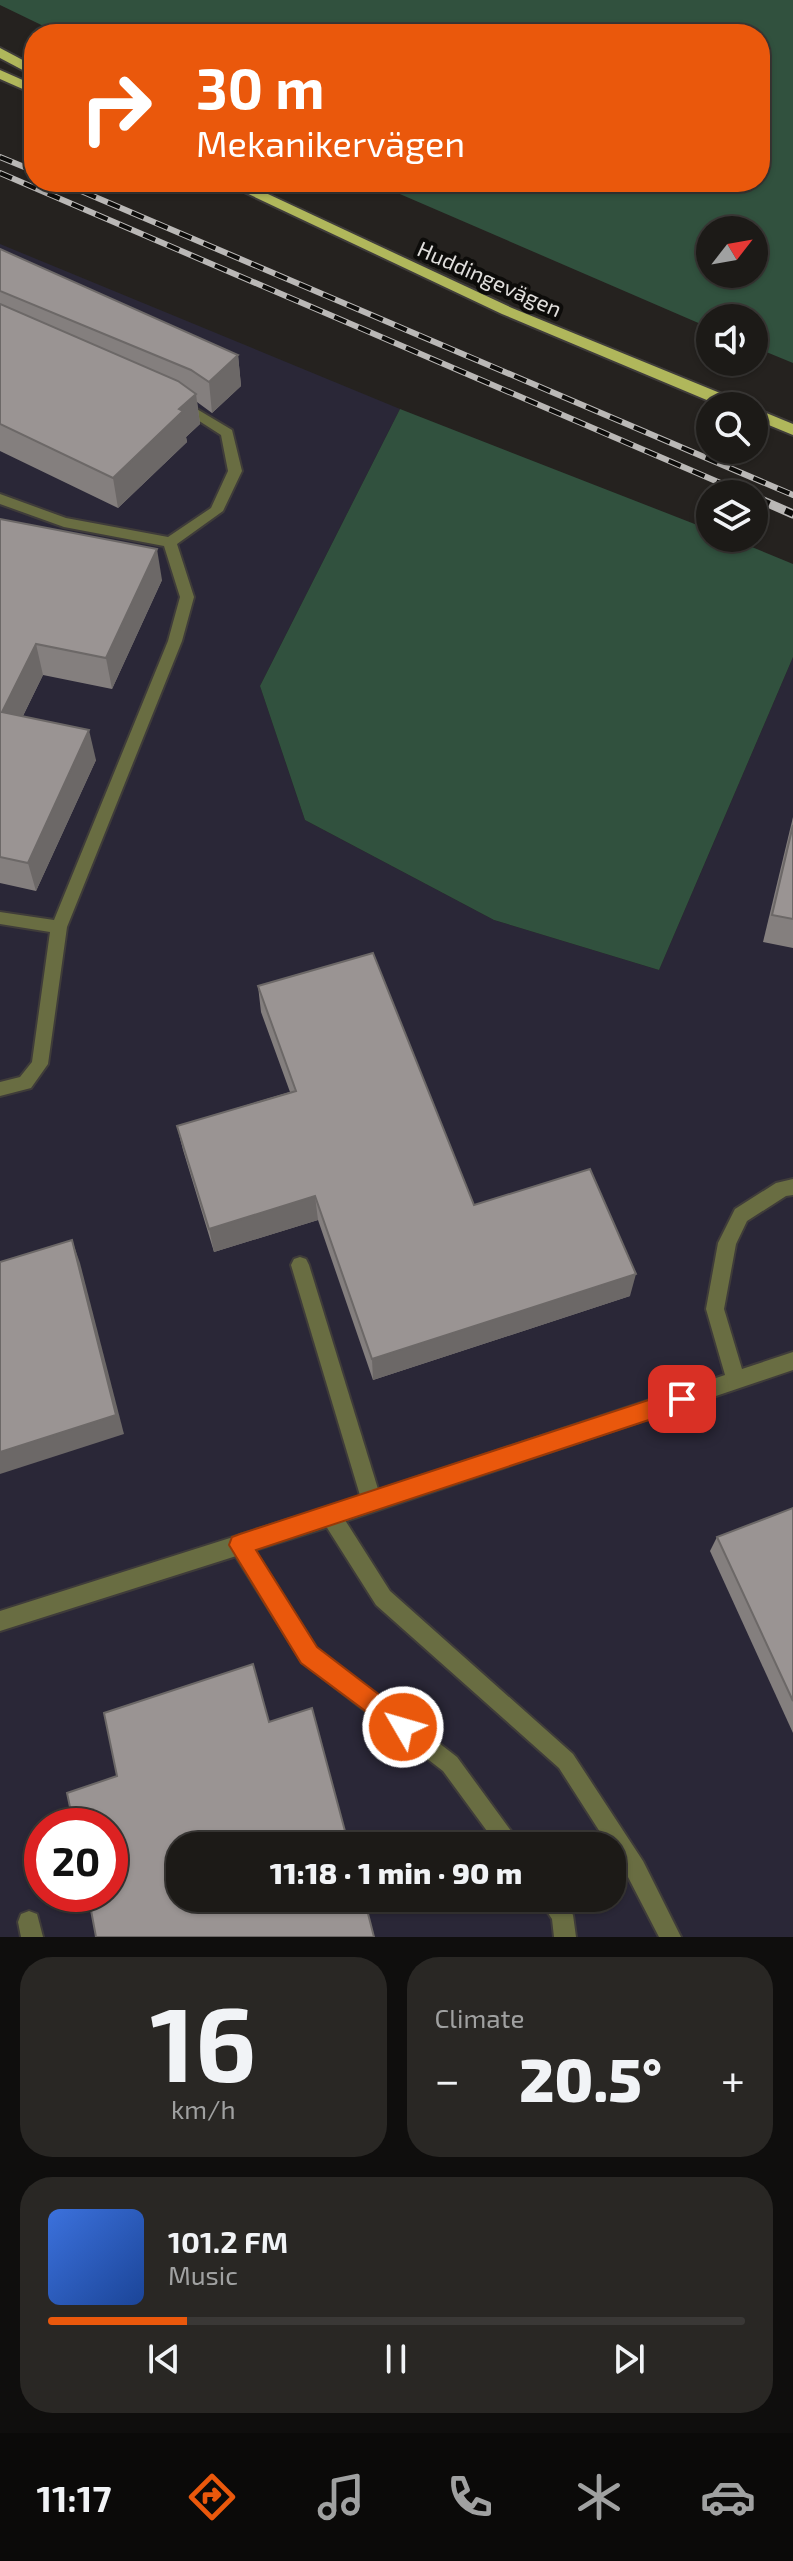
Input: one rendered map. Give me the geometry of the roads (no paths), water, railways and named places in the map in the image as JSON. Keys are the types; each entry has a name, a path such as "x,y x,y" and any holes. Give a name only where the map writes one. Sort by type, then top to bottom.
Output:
{"main road":[{"path":"0,52 24,66"},
{"path":"0,74 24,85"},
{"name":"Huddingevägen","path":"251,192 507,311 702,392"},
{"path":"768,419 793,430"}],"street":[{"path":"0,499 64,522 170,542 216,511 235,471 227,433 188,406 161,394"},
{"path":"0,1089 25,1083 40,1064 59,927 175,641 187,597 170,542"},
{"path":"0,918 59,927"},
{"path":"736,1381 715,1309 727,1243 741,1215 782,1189 793,1187"},
{"path":"300,1265 372,1502"},
{"path":"0,1621 331,1516 793,1361"},
{"path":"331,1516 383,1598 566,1761 636,1868 670,1937"},
{"path":"240,1545 309,1655 450,1764 501,1832"},
{"path":"560,1912 565,1937"}],"railway":[{"path":"0,157 24,167"},
{"path":"0,173 24,183"},
{"path":"44,192 713,480"},
{"path":"83,192 793,495"},
{"path":"768,503 793,514"}]}
